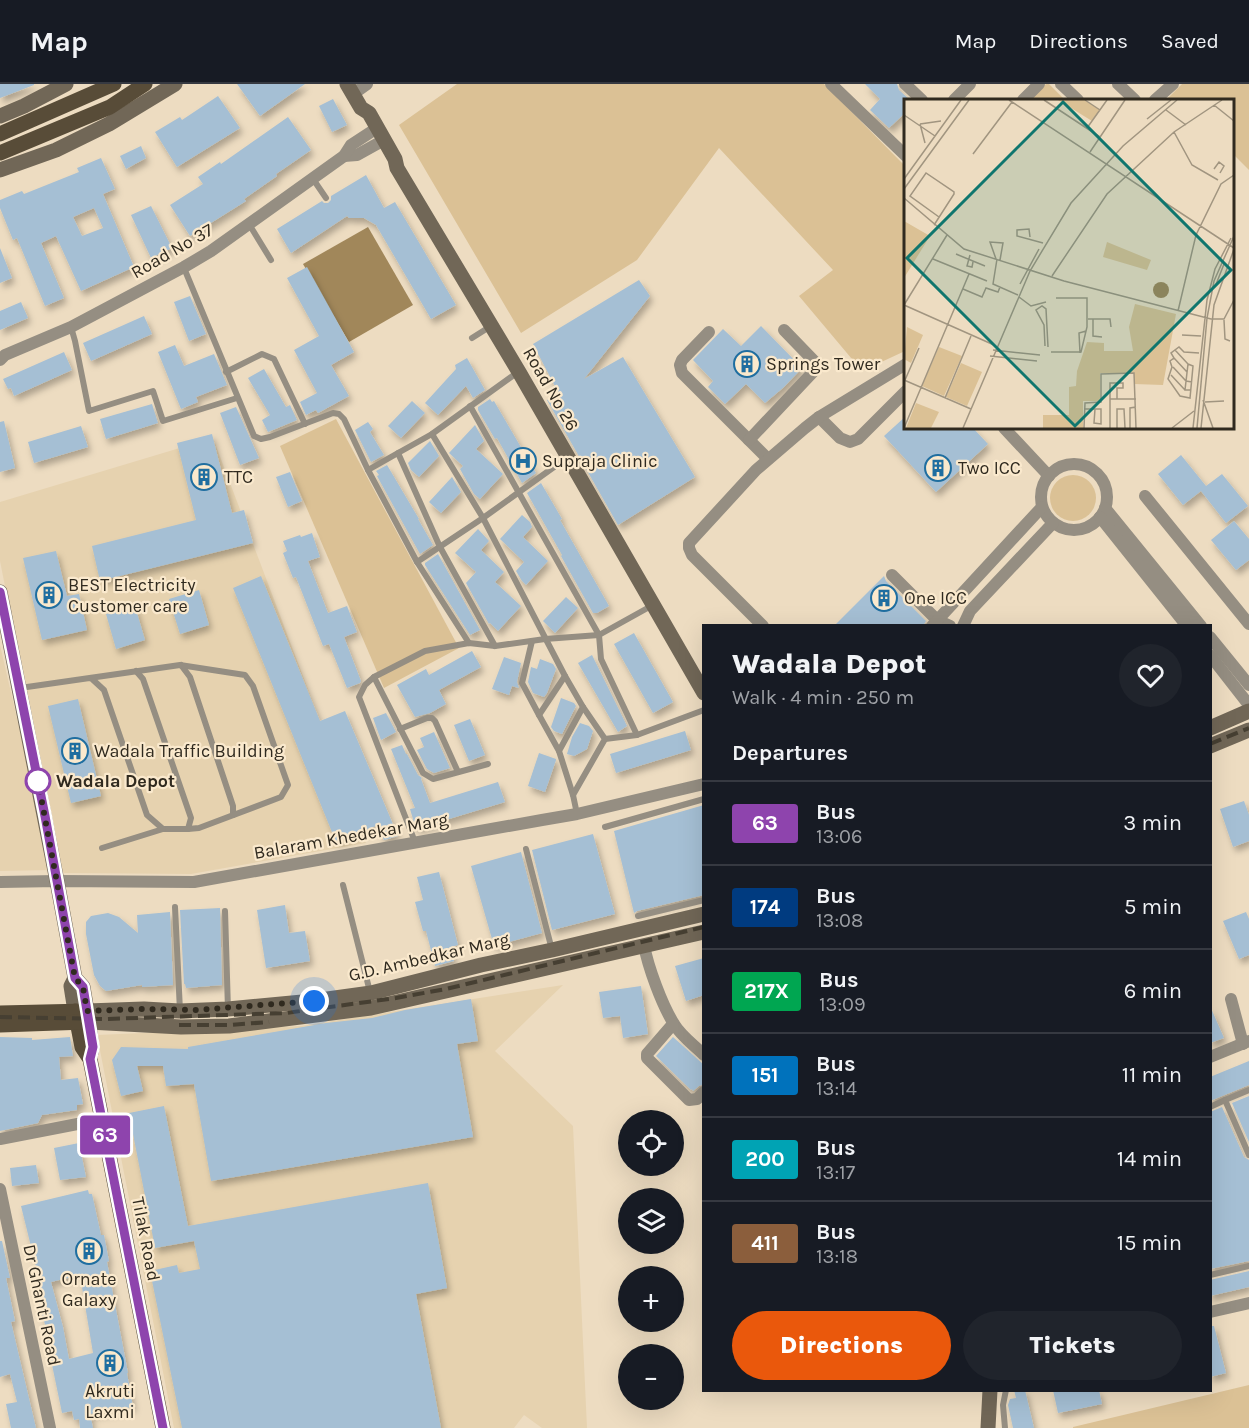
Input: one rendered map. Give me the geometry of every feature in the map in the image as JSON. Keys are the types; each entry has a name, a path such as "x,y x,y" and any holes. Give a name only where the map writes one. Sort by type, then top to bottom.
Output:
{"main road":[{"path":"0,116 66,84"},
{"path":"0,134 114,84"},
{"path":"0,153 110,107 145,84"},
{"path":"0,170 56,150 109,124 175,84"},
{"name":"Road No 26","path":"350,89 361,108 369,113 377,136 395,159 397,168 519,372 702,690"},
{"path":"0,592 75,978 71,986 82,1016 20,1019 0,1025"},
{"path":"1212,727 1249,711"},
{"path":"1212,745 1249,730"},
{"name":"G.D. Ambedkar Marg","path":"82,1016 105,1023 181,1027 229,1026 463,986 637,935 672,914 702,914"},
{"name":"G.D. Ambedkar Marg","path":"82,1016 144,1009 180,1011 314,1001 371,1000 458,971 552,950 637,935 702,932"},
{"path":"458,971 463,986"},
{"path":"0,1013 20,1019"},
{"name":"Tilak Road","path":"82,1016 93,1047 90,1059 163,1428"},
{"path":"988,1428 990,1392"}],"street":[{"path":"350,89 366,84"},
{"path":"831,84 904,154"},
{"path":"905,84 921,99"},
{"path":"958,99 970,84"},
{"path":"1024,99 1039,84"},
{"path":"1060,84 1077,99"},
{"path":"1118,84 1134,99"},
{"path":"1156,99 1173,84"},
{"name":"Road No 37","path":"2,356 71,327 184,267 211,251 344,156 357,155 377,136"},
{"path":"749,440 814,371 814,361 784,330"},
{"path":"710,332 682,360 680,369 768,459"},
{"path":"761,624 692,555 689,543 768,459 819,417 904,365"},
{"path":"819,417 840,438 850,442 858,439 904,393"},
{"path":"1005,429 1049,476"},
{"path":"1082,465 1091,469 1105,485 1107,495 1102,512 1094,524 1084,529 1072,531 1061,528 1053,523 1042,507 1041,490 1045,479 1061,466 1082,465"},
{"path":"1145,496 1249,624"},
{"path":"892,575 934,623 1042,507"},
{"path":"1102,512 1186,624"},
{"path":"1102,512 1199,624"},
{"path":"964,624 970,611 1053,523"},
{"path":"977,577 990,590"},
{"path":"1212,639 1249,685"},
{"path":"1212,658 1249,705"},
{"name":"Balaram Khedekar Marg","path":"0,882 194,882 577,814 702,784"},
{"path":"637,935 673,1024 702,1053"},
{"path":"1212,1056 1246,1042 1232,999"},
{"path":"673,1024 647,1054 647,1059 689,1100 696,1099 702,1094"},
{"path":"0,1139 103,1119"},
{"name":"Dr Ghanti Road","path":"0,1189 4,1230 50,1428"},
{"path":"1212,1312 1249,1303"}],"lane":[{"path":"313,179 326,198"},
{"path":"249,224 271,260"},
{"path":"184,267 254,436 261,439 270,437 333,413 339,414 344,419 368,470 417,562 469,643"},
{"path":"472,338 491,326"},
{"path":"71,327 89,411 153,391 163,421 237,398"},
{"path":"226,372 262,354 274,359 305,424"},
{"path":"368,470 432,434 519,372"},
{"path":"470,406 599,635 601,659 637,735"},
{"path":"432,434 483,518 565,676 604,739"},
{"path":"398,453 440,547 495,646"},
{"path":"417,562 568,457"},
{"path":"416,842 359,697 365,685 374,677 424,651 469,643 495,646 599,635 653,605"},
{"path":"532,641 522,683 559,751 577,814"},
{"path":"20,688 180,664 244,675 253,686 288,785 281,797 199,828 162,829 102,848"},
{"path":"180,664 190,677 233,806 233,815"},
{"path":"136,671 143,679 191,818 188,829"},
{"path":"539,715 565,676"},
{"path":"374,677 423,773 434,779 488,764"},
{"path":"91,678 104,690 147,815 162,829"},
{"path":"559,751 583,707"},
{"path":"604,739 637,735 702,711"},
{"path":"400,729 432,718 458,772"},
{"path":"573,795 604,739"},
{"path":"646,797 652,813"},
{"path":"605,827 702,800"},
{"path":"526,849 552,950"},
{"path":"343,885 371,1000"},
{"path":"672,914 702,901"},
{"path":"175,907 181,1027"},
{"path":"225,911 229,1026"},
{"path":"1212,1106 1249,1090"},
{"path":"1225,1100 1249,1155"},
{"path":"1212,1275 1249,1266"},
{"path":"1005,1428 1003,1405 1006,1392"}],"shaded area":[{"path":"457,84 824,84 904,165 904,351 862,371 799,296 833,270 719,148 637,260 521,333 399,125"},
{"path":"1046,84 1049,84 1064,99 1031,99"},
{"path":"1182,84 1249,84 1249,170 1234,155 1234,99 1167,99"},
{"path":"368,227 413,305 349,342 303,264"},
{"path":"336,419 459,648 384,688 280,446"},
{"path":"213,438 366,843 191,874 62,873 0,561 0,502"},
{"path":"1073,475 1089,482 1096,498 1089,514 1073,521 1057,514 1050,498 1057,482"},
{"path":"0,645 52,870 0,871"},
{"path":"563,985 495,1051 573,1126 587,1428 542,1428 524,1415 514,1428 174,1428 97,1035 301,1026"},
{"path":"1249,1385 1249,1428 1073,1428 1073,1427"}],"building":[{"path":"0,84 34,84 34,85 0,98"},
{"path":"237,84 305,84 260,116"},
{"path":"865,84 897,84 899,90 909,99 904,99 904,114 889,128 870,110 880,99"},
{"path":"218,96 240,128 177,167 155,132 180,117 182,120"},
{"path":"333,99 347,125 332,132 319,106"},
{"path":"288,117 311,150 244,199 246,201 190,236 170,205 203,184 198,177 220,162 221,164"},
{"path":"141,146 146,158 126,169 120,156"},
{"path":"101,158 115,189 103,194 134,267 81,291 56,236 41,243 64,298 45,306 17,238 13,240 0,208 0,200 22,191 24,194 79,172 77,168","holes":["94,208 103,228 82,236 73,217"]},
{"path":"366,175 384,208 395,202 456,305 431,319 376,225 364,218 347,216 291,253 277,229 322,201 328,203 331,196"},
{"path":"151,206 172,248 151,258 131,215"},
{"path":"0,248 12,278 0,283"},
{"path":"307,267 354,352 331,365 349,396 318,413 316,410 306,415 300,402 317,393 294,350 319,336 287,278"},
{"path":"639,280 650,296 584,379 623,357 695,477 618,525 547,400 559,394 533,344"},
{"path":"190,296 206,334 189,341 174,302"},
{"path":"21,302 28,318 0,330 0,311"},
{"path":"144,316 152,334 91,361 83,343"},
{"name":"Springs Tower","path":"761,326 802,368 765,403 746,384 725,404 708,387 713,381 693,360 723,329 741,346"},
{"path":"175,345 184,366 214,354 227,385 196,397 198,402 181,409 158,352"},
{"path":"64,352 72,370 14,396 11,388 8,389 3,379"},
{"path":"467,358 485,390 473,398 466,386 438,415 425,403 456,369 455,365"},
{"path":"264,369 286,407 290,405 297,420 268,432 262,420 270,415 248,378"},
{"path":"490,399 494,401 536,473 522,483 497,438 495,439 478,410 478,407"},
{"path":"412,401 425,413 401,438 388,426"},
{"path":"152,404 158,423 106,439 100,419"},
{"path":"236,407 259,458 240,465 220,413"},
{"name":"Two ICC","path":"904,418 904,429 974,429 988,444 936,492 884,436"},
{"path":"4,421 15,468 0,472 0,422"},
{"path":"368,422 373,429 370,432 384,455 371,462 355,430"},
{"path":"475,425 484,441 476,449 503,474 480,499 474,494 460,469 463,466 449,453"},
{"path":"81,426 88,447 34,463 28,442"},
{"name":"TTC","path":"212,434 232,513 244,510 253,543 100,581 92,546 196,520 177,443"},
{"path":"430,441 439,456 419,477 411,470 408,463"},
{"path":"1181,455 1206,486 1222,474 1248,506 1226,523 1201,491 1183,505 1158,474"},
{"path":"387,465 433,545 420,554 377,476 379,475 376,471"},
{"path":"290,472 302,501 288,507 276,477"},
{"path":"452,477 461,492 441,513 429,502"},
{"path":"541,483 609,606 597,613 593,613 527,493"},
{"path":"522,515 532,527 523,537 548,561 526,585 516,571 524,562 500,539"},
{"path":"1234,521 1249,539 1249,560 1236,570 1211,540"},
{"path":"478,529 489,541 481,550 504,572 495,582 521,606 498,631 489,624 466,583 476,572 455,553"},
{"path":"312,533 320,557 308,561 328,613 347,606 357,632 344,637 361,681 347,688 329,644 323,646 296,577 293,578 283,553 287,551 283,541"},
{"name":"BEST Electricity Customer care","path":"56,551 67,596 79,594 87,630 42,640 23,558"},
{"path":"438,554 480,630 470,635 425,565"},
{"path":"261,576 320,721 345,711 398,836 384,840 378,825 336,842 233,588"},
{"name":"One ICC","path":"884,576 886,581 926,621 924,624 836,624"},
{"path":"199,590 209,625 180,634 169,599"},
{"path":"566,597 578,608 555,633 543,621"},
{"path":"135,606 145,640 116,649 106,614"},
{"path":"634,633 673,702 653,713 614,644"},
{"path":"472,651 481,667 439,690 446,704 430,713 415,717 397,685 426,669 429,675"},
{"path":"592,655 627,726 618,732 578,663"},
{"path":"504,657 521,663 517,682 519,688 512,686 509,695 492,689"},
{"path":"540,659 553,664 556,669 544,697 533,693 528,682 531,667 537,669"},
{"path":"561,698 576,706 562,734 551,727"},
{"name":"Wadala Traffic Building","path":"78,699 101,796 71,803 48,706"},
{"path":"386,713 396,732 381,740 373,718"},
{"path":"470,719 485,755 469,761 454,725"},
{"path":"580,723 589,726 593,731 587,749 574,756 567,754 572,737"},
{"path":"685,731 691,750 616,773 610,754"},
{"path":"434,732 450,768 434,773 427,769 417,750 424,747 420,738"},
{"path":"402,745 418,775 422,778 430,803 498,782 505,802 416,829 410,809 415,808 391,749"},
{"path":"539,753 556,759 545,792 528,786"},
{"path":"1244,801 1249,815 1249,841 1233,847 1220,809"},
{"path":"702,806 702,895 634,913 614,831"},
{"path":"593,834 615,914 552,930 532,850"},
{"path":"521,852 542,933 494,946 471,866"},
{"path":"439,872 458,945 451,947 454,961 435,966 426,931 423,931 415,902 423,900 417,877"},
{"path":"285,905 289,933 305,931 310,961 266,968 257,910"},
{"path":"220,908 222,985 186,988 180,910"},
{"path":"170,912 173,985 142,987 142,985 106,991 100,986 94,975 86,934 86,922 91,916 108,913 119,917 138,933 137,915"},
{"path":"1246,912 1249,919 1249,955 1239,959 1223,921"},
{"path":"702,959 702,996 686,1001 675,966"},
{"path":"641,986 648,1034 623,1038 620,1016 603,1018 599,992"},
{"path":"471,999 478,1041 457,1044 473,1137 211,1181 194,1084 166,1086 163,1066 137,1066 143,1091 121,1096 112,1060 121,1047 188,1049 188,1047 326,1023 372,1018"},
{"path":"1212,1011 1224,1038 1212,1042"},
{"path":"0,1037 32,1038 32,1040 70,1037 73,1056 59,1057 61,1080 78,1078 83,1104 77,1105 77,1110 42,1115 38,1123 0,1131"},
{"path":"673,1037 702,1063 702,1085 691,1090 656,1056"},
{"path":"1249,1061 1249,1085 1212,1100 1212,1076"},
{"path":"1249,1096 1249,1142 1232,1103"},
{"path":"164,1106 188,1226 428,1183 447,1288 416,1294 441,1428 182,1428 150,1271 177,1265 179,1273 200,1269 194,1241 155,1248 129,1113"},
{"path":"1222,1107 1244,1157 1249,1160 1249,1261 1212,1269 1212,1111"},
{"path":"79,1143 86,1177 60,1180 54,1148"},
{"path":"36,1165 39,1183 12,1186 10,1168"},
{"path":"88,1190 89,1194 92,1194 101,1235 104,1235 133,1407 90,1414 93,1428 80,1428 79,1419 74,1420 72,1411 62,1413 45,1331 47,1331 38,1301 44,1299 21,1206","holes":["80,1275 93,1353 69,1359 51,1282"]},
{"path":"0,1241 2,1241 10,1278 6,1278 15,1321 11,1322 36,1428 11,1428 6,1404 17,1402 10,1374 0,1377"},
{"path":"1249,1271 1249,1287 1212,1296 1212,1280"},
{"path":"1212,1326 1214,1326 1226,1373 1212,1376"},
{"path":"1014,1392 1025,1392 1034,1428 1013,1428 1008,1405 1010,1399 1016,1398"},
{"path":"1053,1392 1099,1392 1102,1404 1058,1413"}],"railway":[{"path":"1212,743 1249,728"},
{"path":"0,1017 105,1019 286,1013 446,989 702,927"},
{"path":"179,1025 269,1022"}],"bus line":[{"name":"63","path":"0,592 75,978 83,987 93,1047 90,1059 163,1428"}],"place":[{"name":"Springs Tower","path":"747,364"},
{"name":"Supraja Clinic","path":"523,461"},
{"name":"Two ICC","path":"938,468"},
{"name":"TTC","path":"204,477"},
{"name":"BEST Electricity Customer care","path":"49,595"},
{"name":"One ICC","path":"884,598"},
{"name":"Wadala Traffic Building","path":"75,751"},
{"name":"Wadala Depot","path":"38,781"},
{"name":"Ornate Galaxy","path":"89,1251"},
{"name":"Akruti Laxmi","path":"110,1363"}],"route":[{"path":"38,781 75,978 83,987 87,1011 228,1009 314,1001"}]}
